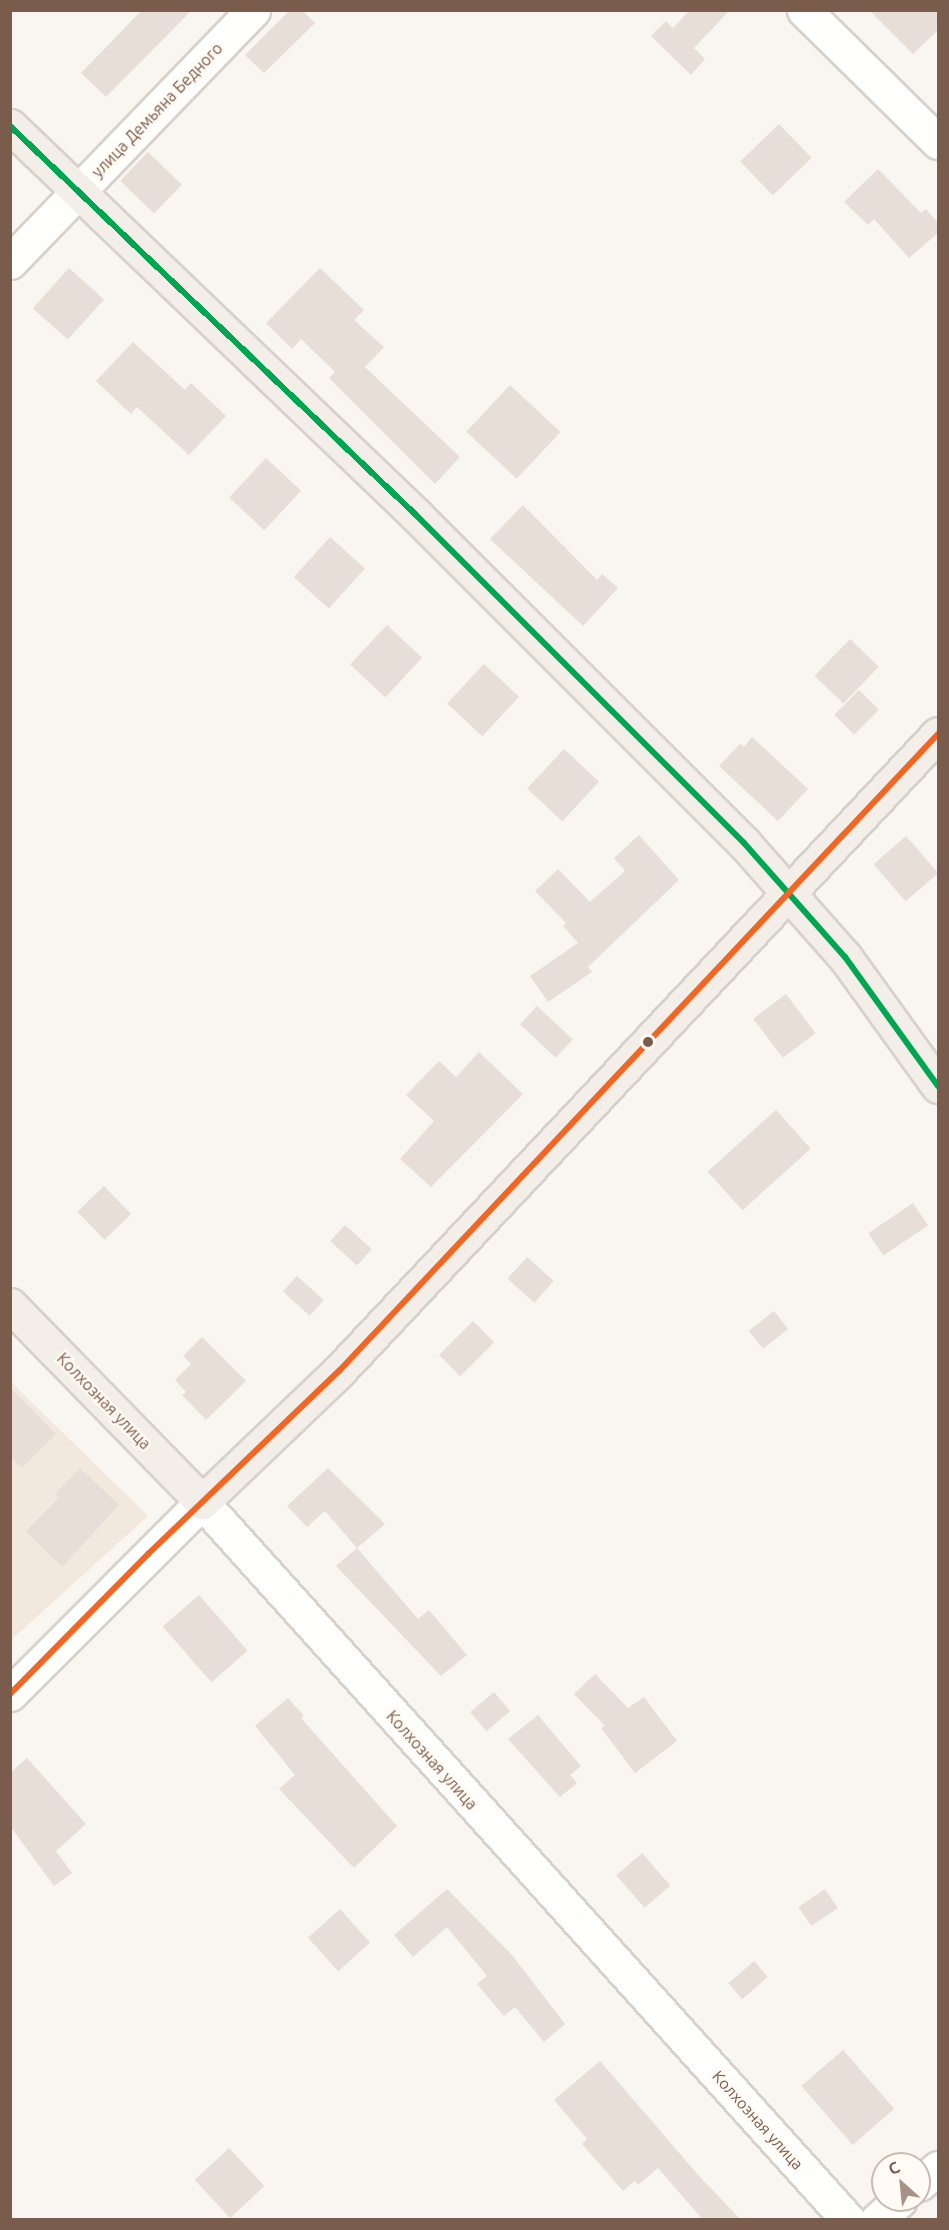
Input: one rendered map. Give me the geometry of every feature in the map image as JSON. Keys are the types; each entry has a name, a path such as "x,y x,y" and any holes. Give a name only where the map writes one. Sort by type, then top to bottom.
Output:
{"main road":[{"path":"10,126 415,514 744,843 845,957 939,1086"},
{"path":"202,1502 347,1363 939,734"},
{"name":"Колхозная улица","path":"10,1305 202,1502"}],"street":[{"name":"улица Демьяна Бедного","path":"10,261 253,10"},
{"path":"804,10 939,142"},
{"path":"10,1694 202,1502"},
{"name":"Колхозная улица","path":"202,1502 848,2220"}],"shaded area":[{"path":"10,1381 148,1516 11,1640 10,1640"}],"building":[{"path":"142,10 192,10 106,97 81,73"},
{"path":"290,10 302,10 315,23 264,73 245,55"},
{"path":"690,10 730,10 694,48 705,59 691,75 651,36 666,21 673,28"},
{"path":"869,10 939,10 939,29 913,54"},
{"path":"779,124 812,158 773,195 740,162"},
{"path":"148,152 182,185 154,213 120,181"},
{"path":"878,169 921,213 926,209 939,224 939,232 909,258 874,219 868,225 844,202"},
{"path":"69,268 104,299 68,340 33,308"},
{"path":"320,268 364,310 354,320 384,347 365,367 460,457 435,484 329,378 335,372 301,339 292,349 266,323"},
{"path":"133,342 185,390 191,383 226,416 189,455 137,407 131,414 96,381"},
{"path":"510,385 560,432 517,479 466,432"},
{"path":"266,458 301,491 264,530 229,497"},
{"path":"523,505 597,580 602,574 618,588 583,626 490,539"},
{"path":"330,537 365,568 329,609 294,577"},
{"path":"387,625 422,658 385,697 350,664"},
{"path":"850,639 879,667 843,703 815,676"},
{"path":"484,664 519,697 482,736 447,703"},
{"path":"859,690 879,710 854,735 834,715"},
{"path":"752,737 808,789 778,821 719,766 740,744 744,747"},
{"path":"564,749 599,782 562,821 527,788"},
{"path":"639,835 679,880 588,967 592,972 548,1002 530,976 578,943 563,926 566,923 535,891 558,869 590,902 625,871 614,858"},
{"path":"906,836 938,873 906,901 874,864"},
{"path":"786,994 815,1033 783,1058 753,1019"},
{"path":"537,1006 573,1039 556,1058 520,1024"},
{"path":"479,1052 523,1094 431,1187 400,1159 434,1121 406,1095 439,1061 456,1077"},
{"path":"776,1110 811,1149 742,1210 708,1172"},
{"path":"104,1186 131,1214 104,1240 77,1212"},
{"path":"913,1203 928,1225 883,1256 868,1233"},
{"path":"345,1225 372,1249 357,1265 330,1241"},
{"path":"527,1257 554,1281 534,1303 508,1279"},
{"path":"297,1276 324,1300 310,1316 283,1292"},
{"path":"774,1311 788,1329 763,1349 749,1331"},
{"path":"473,1321 494,1342 460,1376 439,1355"},
{"path":"202,1337 246,1381 206,1420 182,1395 186,1392 175,1380 191,1364 183,1356"},
{"path":"10,1388 56,1434 22,1468 10,1457"},
{"path":"80,1468 119,1505 62,1567 26,1531 59,1498 55,1494"},
{"path":"328,1468 385,1524 357,1548 325,1511 307,1527 287,1506"},
{"path":"357,1548 418,1619 429,1610 467,1655 441,1676 336,1566"},
{"path":"199,1595 248,1651 211,1682 163,1626"},
{"path":"595,1674 628,1708 644,1697 677,1741 635,1773 601,1728 605,1726 574,1694"},
{"path":"494,1692 510,1711 486,1731 470,1712"},
{"path":"288,1698 304,1716 301,1718 397,1826 354,1868 279,1789 295,1775 255,1726"},
{"path":"538,1715 581,1766 570,1775 577,1783 560,1797 508,1739"},
{"path":"27,1758 86,1824 56,1851 72,1873 54,1886 10,1826 10,1773"},
{"path":"642,1853 670,1885 645,1908 616,1875"},
{"path":"447,1889 512,1955 565,2024 544,2042 515,2007 504,2016 477,1984 487,1976 447,1927 413,1957 394,1935"},
{"path":"825,1889 838,1908 811,1926 798,1907"},
{"path":"340,1909 370,1942 338,1971 308,1938"},
{"path":"754,1961 768,1977 742,1999 728,1983"},
{"path":"843,2050 894,2109 853,2145 801,2086"},
{"path":"600,2061 700,2177 741,2220 703,2220 658,2168 638,2185 635,2181 623,2191 582,2144 587,2139 554,2100"},
{"path":"229,2148 264,2186 230,2218 195,2180"}],"transit line":[{"path":"10,126 415,514 744,843 845,957 938,1086"},
{"path":"10,1694 148,1554 339,1371 938,734"}]}
